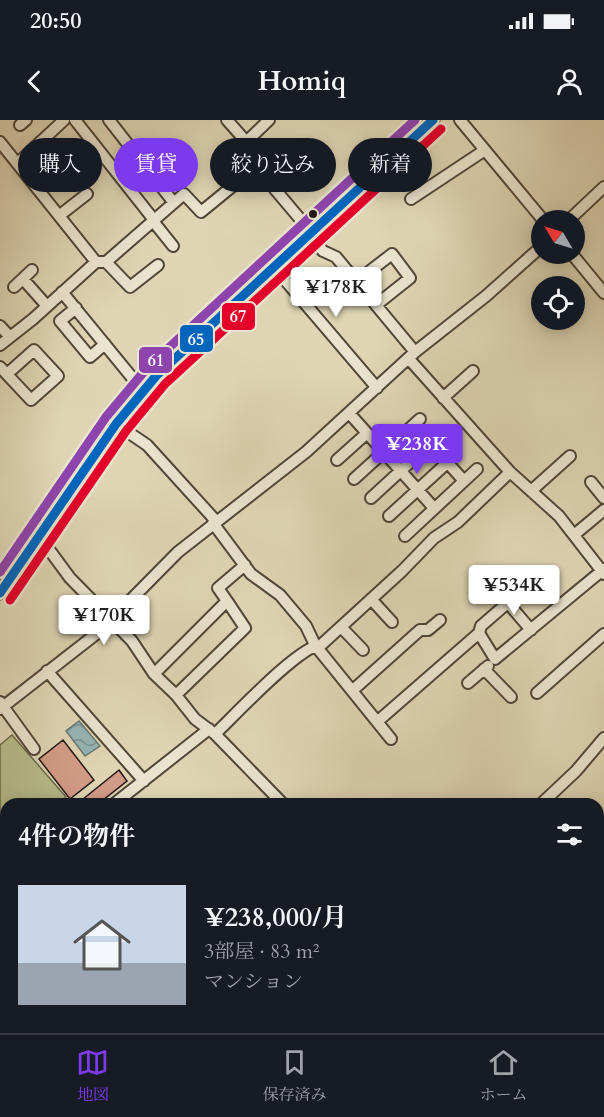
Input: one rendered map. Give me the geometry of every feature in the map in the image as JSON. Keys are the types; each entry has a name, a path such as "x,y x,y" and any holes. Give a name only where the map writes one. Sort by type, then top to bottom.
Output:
{"main road":[{"path":"0,593 116,424 143,391 187,345 433,120"}],"street":[{"path":"75,120 173,246"},
{"path":"109,120 174,203"},
{"path":"227,120 241,138"},
{"path":"250,138 269,120"},
{"path":"460,120 535,210"},
{"path":"44,138 59,122"},
{"path":"0,142 18,161"},
{"path":"411,199 485,150"},
{"path":"579,210 604,187"},
{"path":"42,192 101,262 130,287 158,265"},
{"path":"0,345 62,292 154,221 184,194 201,212 225,192"},
{"path":"277,192 322,251 336,257 357,281 443,398 510,472 559,516 603,572 468,683"},
{"path":"60,215 87,194"},
{"path":"357,281 392,254 410,278 376,305"},
{"path":"34,750 1,705 112,618 178,552 306,452 412,356 531,256"},
{"path":"580,264 604,293"},
{"path":"273,266 377,388"},
{"path":"14,287 32,270"},
{"path":"23,279 47,306"},
{"path":"62,292 143,391"},
{"path":"75,308 60,321 90,357 105,344"},
{"path":"0,326 9,336"},
{"path":"34,350 58,376 31,400 4,371 34,350"},
{"path":"443,398 473,371"},
{"path":"349,413 434,508"},
{"path":"354,479 420,419"},
{"path":"116,424 147,445 215,522 251,574 280,595 306,626 315,645 391,738"},
{"path":"371,498 444,431"},
{"path":"337,460 366,434"},
{"path":"430,444 464,481"},
{"path":"531,491 570,456"},
{"path":"389,516 447,463"},
{"path":"405,536 477,469"},
{"path":"122,798 212,731 284,668 315,645 321,645 434,538 458,522 510,472"},
{"path":"591,482 604,498"},
{"path":"574,535 604,510"},
{"path":"39,536 70,579 112,618 132,641 154,674 176,695 195,719 212,731 277,798"},
{"path":"176,695 245,628 218,588 245,565"},
{"path":"378,721 479,633 481,626 528,586"},
{"path":"371,599 392,622"},
{"path":"154,674 227,601"},
{"path":"508,603 531,630"},
{"path":"353,690 420,630 428,630 440,620"},
{"path":"341,627 363,650"},
{"path":"479,633 495,659"},
{"path":"537,693 604,634"},
{"path":"484,669 511,697"},
{"path":"47,671 144,781"},
{"path":"547,798 576,771 604,738"}],"green space":[{"path":"12,735 66,797 0,798 0,745"}],"water":[{"path":"79,721 100,746 85,756 66,731"}],"building":[{"path":"63,740 94,780 69,798 39,759"},
{"path":"119,770 127,781 106,798 84,798"}],"transit line":[{"name":"61","path":"0,572 106,417 147,368 415,120"},
{"name":"65","path":"0,593 116,424 156,376 433,120"},
{"name":"67","path":"10,600 126,431 165,384 441,129"}]}
